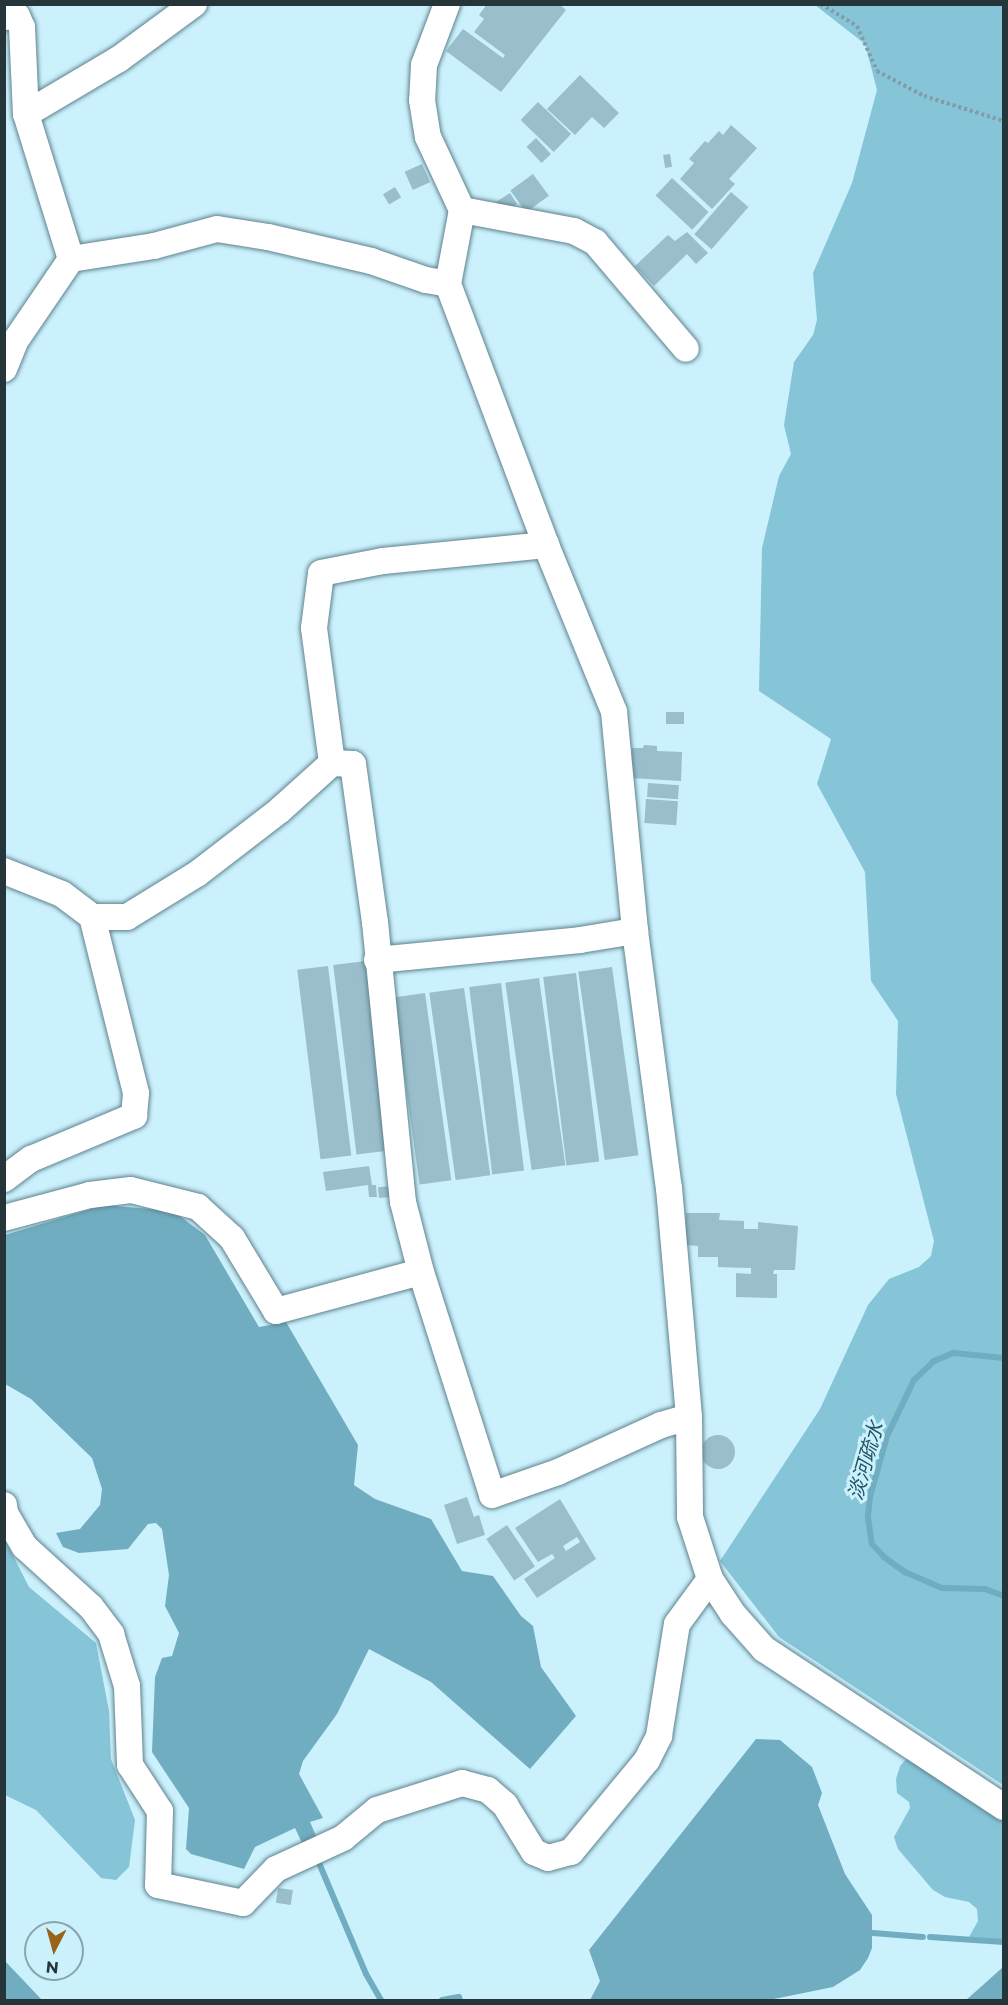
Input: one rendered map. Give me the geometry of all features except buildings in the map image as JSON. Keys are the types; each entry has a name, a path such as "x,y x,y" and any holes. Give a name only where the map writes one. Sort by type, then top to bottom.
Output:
{"street":[{"path":"26,114 119,59 194,4"},
{"path":"447,4 424,66 422,100 428,137 462,210 448,284 546,545 614,712 635,931 669,1188 689,1417 690,1516 710,1579 733,1614 764,1649 1004,1807"},
{"path":"4,17 17,16 22,27 26,114 71,259"},
{"path":"462,210 574,231 596,242 686,349"},
{"path":"4,369 16,340 71,259 154,246 217,229 291,242 448,284"},
{"path":"332,763 314,627 321,573 383,561 546,545"},
{"path":"4,871 62,894 92,917 127,917 197,874 280,810 332,763 353,764 375,922 403,1202 421,1272 492,1495 558,1472 661,1425 689,1417"},
{"path":"4,1179 31,1159 134,1116 136,1093 92,917"},
{"path":"377,960 580,940 635,931"},
{"path":"4,1218 90,1195 131,1190 198,1207 232,1238 276,1311 421,1272"},
{"path":"4,1505 5,1513 25,1547 91,1607 111,1634 127,1686 130,1765 160,1811 158,1885 243,1903 276,1869 343,1838 377,1810 462,1783 488,1790 505,1805 534,1852 548,1858 571,1852 647,1760 659,1736 677,1624 710,1579"}],"path":[{"path":"820,4 857,26 877,71 924,96 1004,121"}],"shaded area":[{"path":"815,5 1003,5 1003,1785 779,1637 720,1561 820,1409 868,1305 889,1279 919,1267 931,1256 934,1241 896,1094 898,1021 871,981 865,872 817,784 831,739 759,691 762,548 779,476 791,454 784,425 794,362 813,335 817,320 813,273 852,183 877,90 865,44"},
{"path":"104,1205 173,1211 205,1235 259,1327 286,1322 358,1445 354,1485 375,1499 431,1519 462,1571 493,1576 521,1616 533,1626 541,1667 576,1716 530,1769 431,1682 369,1649 337,1714 303,1761 299,1774 323,1818 310,1822 317,1838 303,1845 295,1828 255,1847 244,1869 191,1854 186,1849 189,1808 152,1752 155,1677 162,1658 172,1656 179,1633 165,1606 169,1575 162,1529 156,1523 148,1524 128,1549 79,1553 63,1547 56,1533 80,1529 100,1505 102,1489 92,1458 31,1399 5,1384 5,1235"},
{"path":"5,1540 29,1587 96,1643 109,1711 111,1759 135,1820 129,1867 116,1880 101,1878 36,1810 5,1795"},
{"path":"756,1739 780,1740 812,1767 822,1793 818,1805 845,1874 872,1915 872,1948 868,1958 860,1970 833,1987 769,2000 590,2000 600,1981 589,1950"},
{"path":"908,1757 1003,1819 1003,1940 969,1937 978,1921 977,1909 969,1902 945,1897 933,1890 898,1849 894,1837 910,1808 909,1802 897,1793 896,1779 900,1766"},
{"path":"5,1961 42,2000 5,2000"},
{"path":"1003,1967 1003,2000 966,2000 983,1985"}],"waterway":[{"name":"淡河疏水","path":"1004,1358 953,1353 934,1361 914,1380 887,1436 870,1497 868,1517 872,1544 884,1557 905,1572 942,1588 985,1589 1004,1596"},
{"path":"316,1856 366,1974 381,2000"},
{"path":"873,1933 923,1937"},
{"path":"930,1937 1004,1942"},
{"path":"442,2000 459,1997 460,2000"}]}
